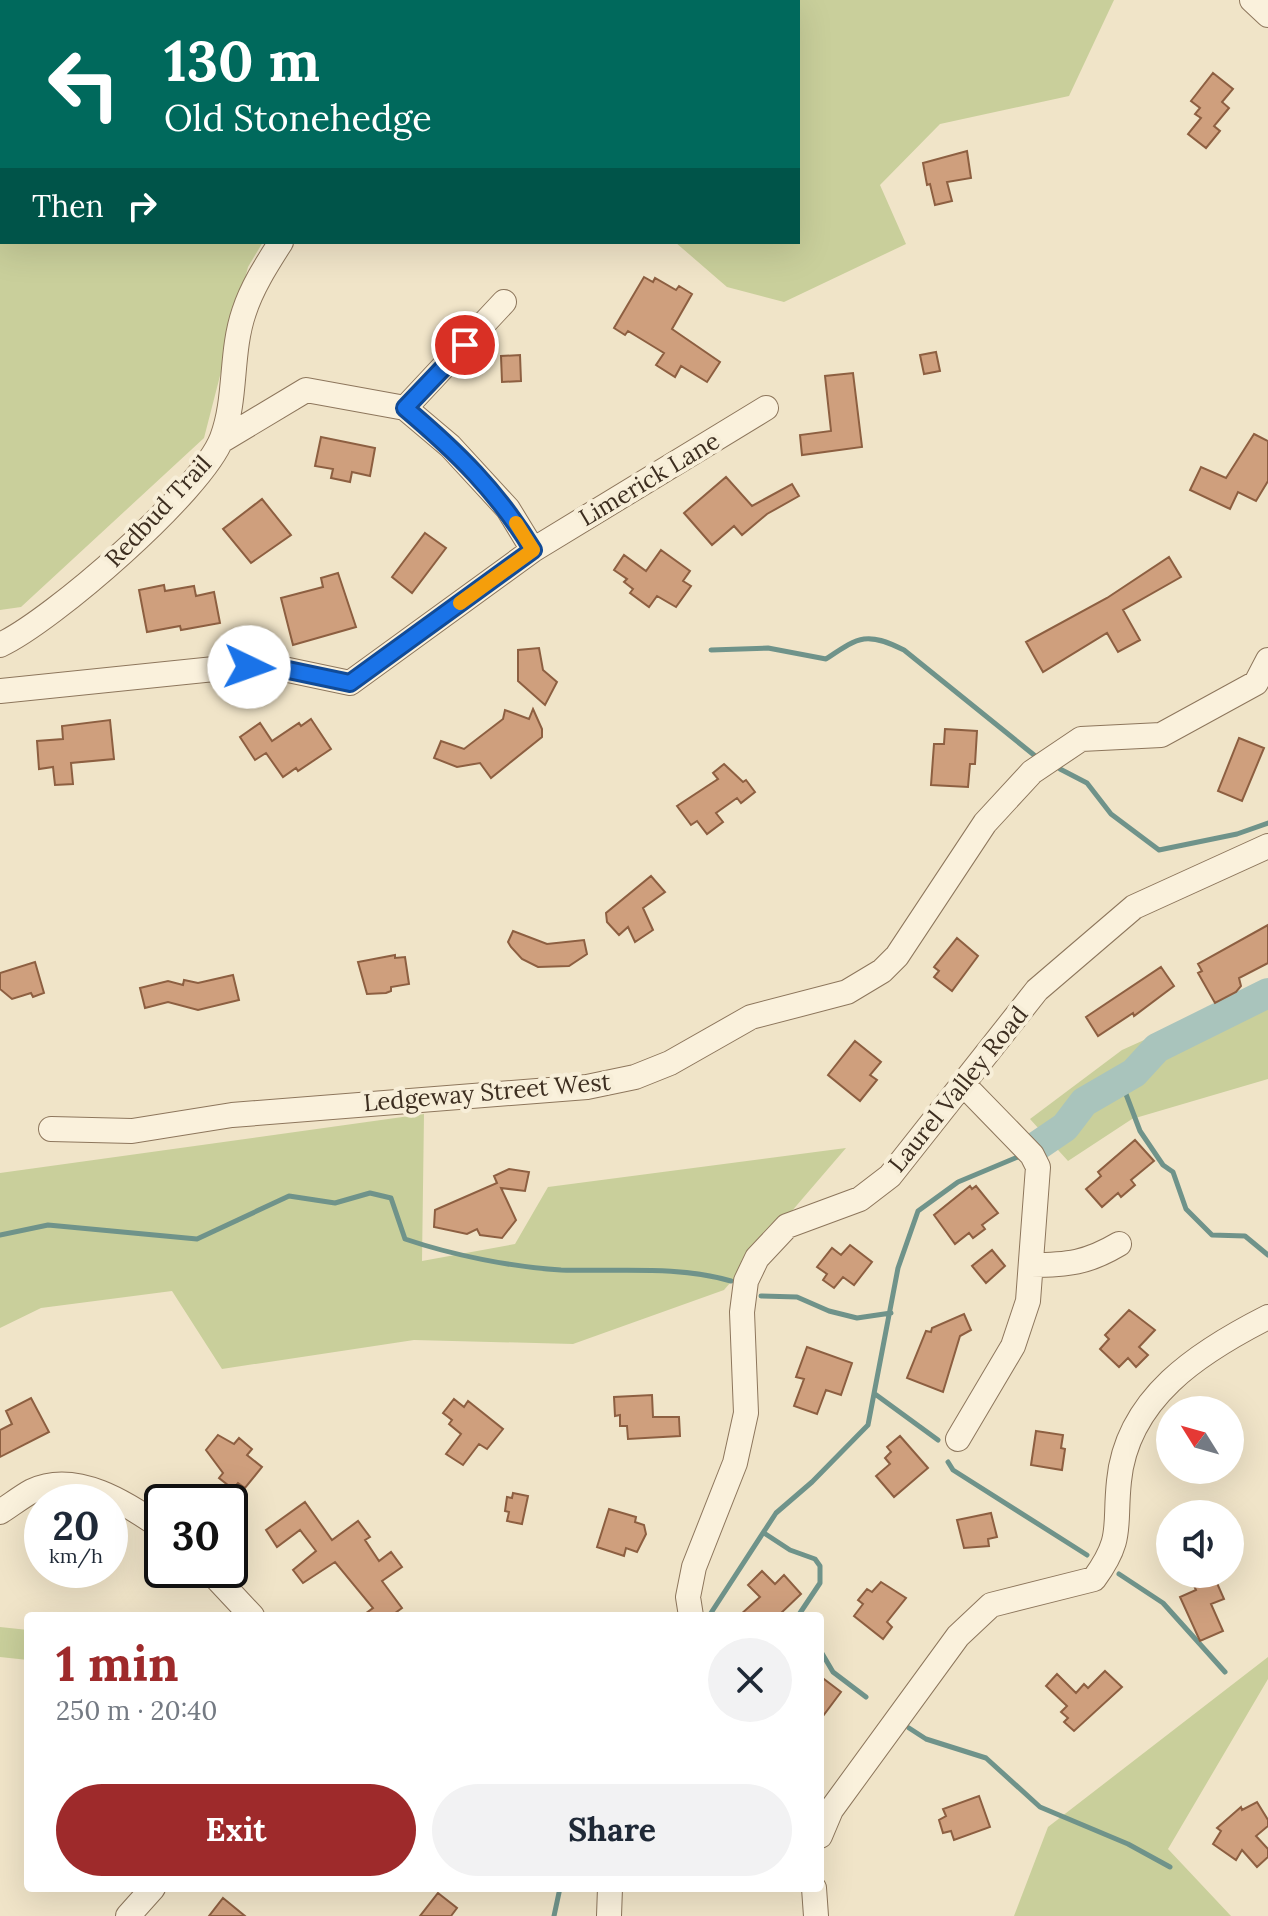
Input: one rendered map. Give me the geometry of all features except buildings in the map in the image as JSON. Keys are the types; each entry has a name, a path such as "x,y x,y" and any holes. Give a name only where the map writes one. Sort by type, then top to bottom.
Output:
{"street":[{"path":"1252,0 1268,15"},
{"name":"Redbud Trail","path":"0,645 63,604 125,550 196,476 221,441 232,401 243,313 280,244"},
{"path":"405,408 504,302"},
{"path":"221,441 306,390 405,408 450,446 508,509 533,550"},
{"name":"Limerick Lane","path":"0,691 224,668 274,667 350,683 533,550 766,408"},
{"path":"1262,689 1268,660"},
{"name":"Ledgeway Street West","path":"51,1129 132,1131 232,1115 587,1087 635,1077 670,1063 751,1017 847,992 882,971 923,921 996,808 1032,772 1081,739 1161,735 1262,689"},
{"name":"Laurel Valley Road","path":"690,1612 688,1597 694,1567 735,1463 746,1413 742,1312 744,1285 757,1258 787,1226 860,1199 890,1176 1037,990 1134,907 1268,846"},
{"path":"958,1439 1013,1346 1028,1301 1038,1167 1032,1155 964,1085"},
{"path":"1031,1265 1072,1265 1099,1256 1119,1244"},
{"path":"824,1827 831,1810 958,1636 975,1618 991,1605 1094,1579 1111,1555 1117,1530 1118,1481 1124,1448 1132,1427 1146,1406 1203,1353 1268,1317"},
{"path":"0,1512 34,1490 59,1485 118,1498 144,1516"},
{"path":"226,1588 248,1612"},
{"path":"128,1916 149,1892"},
{"path":"609,1916 610,1892"},
{"path":"814,1892 816,1916"}],"green space":[{"path":"800,0 1114,0 1069,96 940,124 880,185 906,244 784,302 727,287 677,244 800,244"},
{"path":"0,244 262,244 248,267 204,438 21,607 0,610"},
{"path":"1268,984 1268,1079 1132,1119 1068,1161 1030,1119 1122,1050"},
{"path":"424,1114 422,1261 515,1244 548,1187 846,1148 724,1290 573,1344 414,1340 222,1369 172,1291 41,1308 0,1328 0,1173"},
{"path":"0,1627 24,1630 24,1660 0,1657"},
{"path":"1268,1657 1268,1679 1168,1849 1231,1916 1014,1916 1048,1827"}],"waterway":[{"path":"711,650 768,648 826,659 855,641 880,640 904,650 1034,755"},
{"path":"1060,769 1087,783 1111,814 1159,850 1237,834 1268,823"},
{"path":"1037,1146 1065,1127 1084,1102 1134,1073 1157,1048 1268,993"},
{"path":"1121,1081 1140,1131 1163,1165 1173,1172 1186,1209 1212,1235 1245,1236 1268,1255"},
{"path":"712,1612 776,1513 812,1482 868,1425 898,1268 918,1211 958,1182 1020,1156"},
{"path":"0,1235 48,1225 197,1239 289,1196 335,1203 370,1193 391,1198 405,1239 462,1255 561,1270 668,1271 731,1281"},
{"path":"761,1296 797,1297 829,1311 857,1318 891,1313"},
{"path":"875,1394 938,1440"},
{"path":"948,1462 953,1470 1087,1555"},
{"path":"764,1533 790,1550 815,1559 820,1566 820,1583 801,1612"},
{"path":"1119,1574 1163,1603 1225,1672"},
{"path":"824,1657 833,1672 866,1697"},
{"path":"909,1728 926,1739 986,1758 1040,1807 1128,1844 1170,1867"},
{"path":"554,1916 559,1892"}],"slow traffic":[{"path":"460,603 533,550 516,523"}],"route":[{"path":"249,667 274,667 350,683 533,550 508,509 450,446 405,408 465,345"}]}
